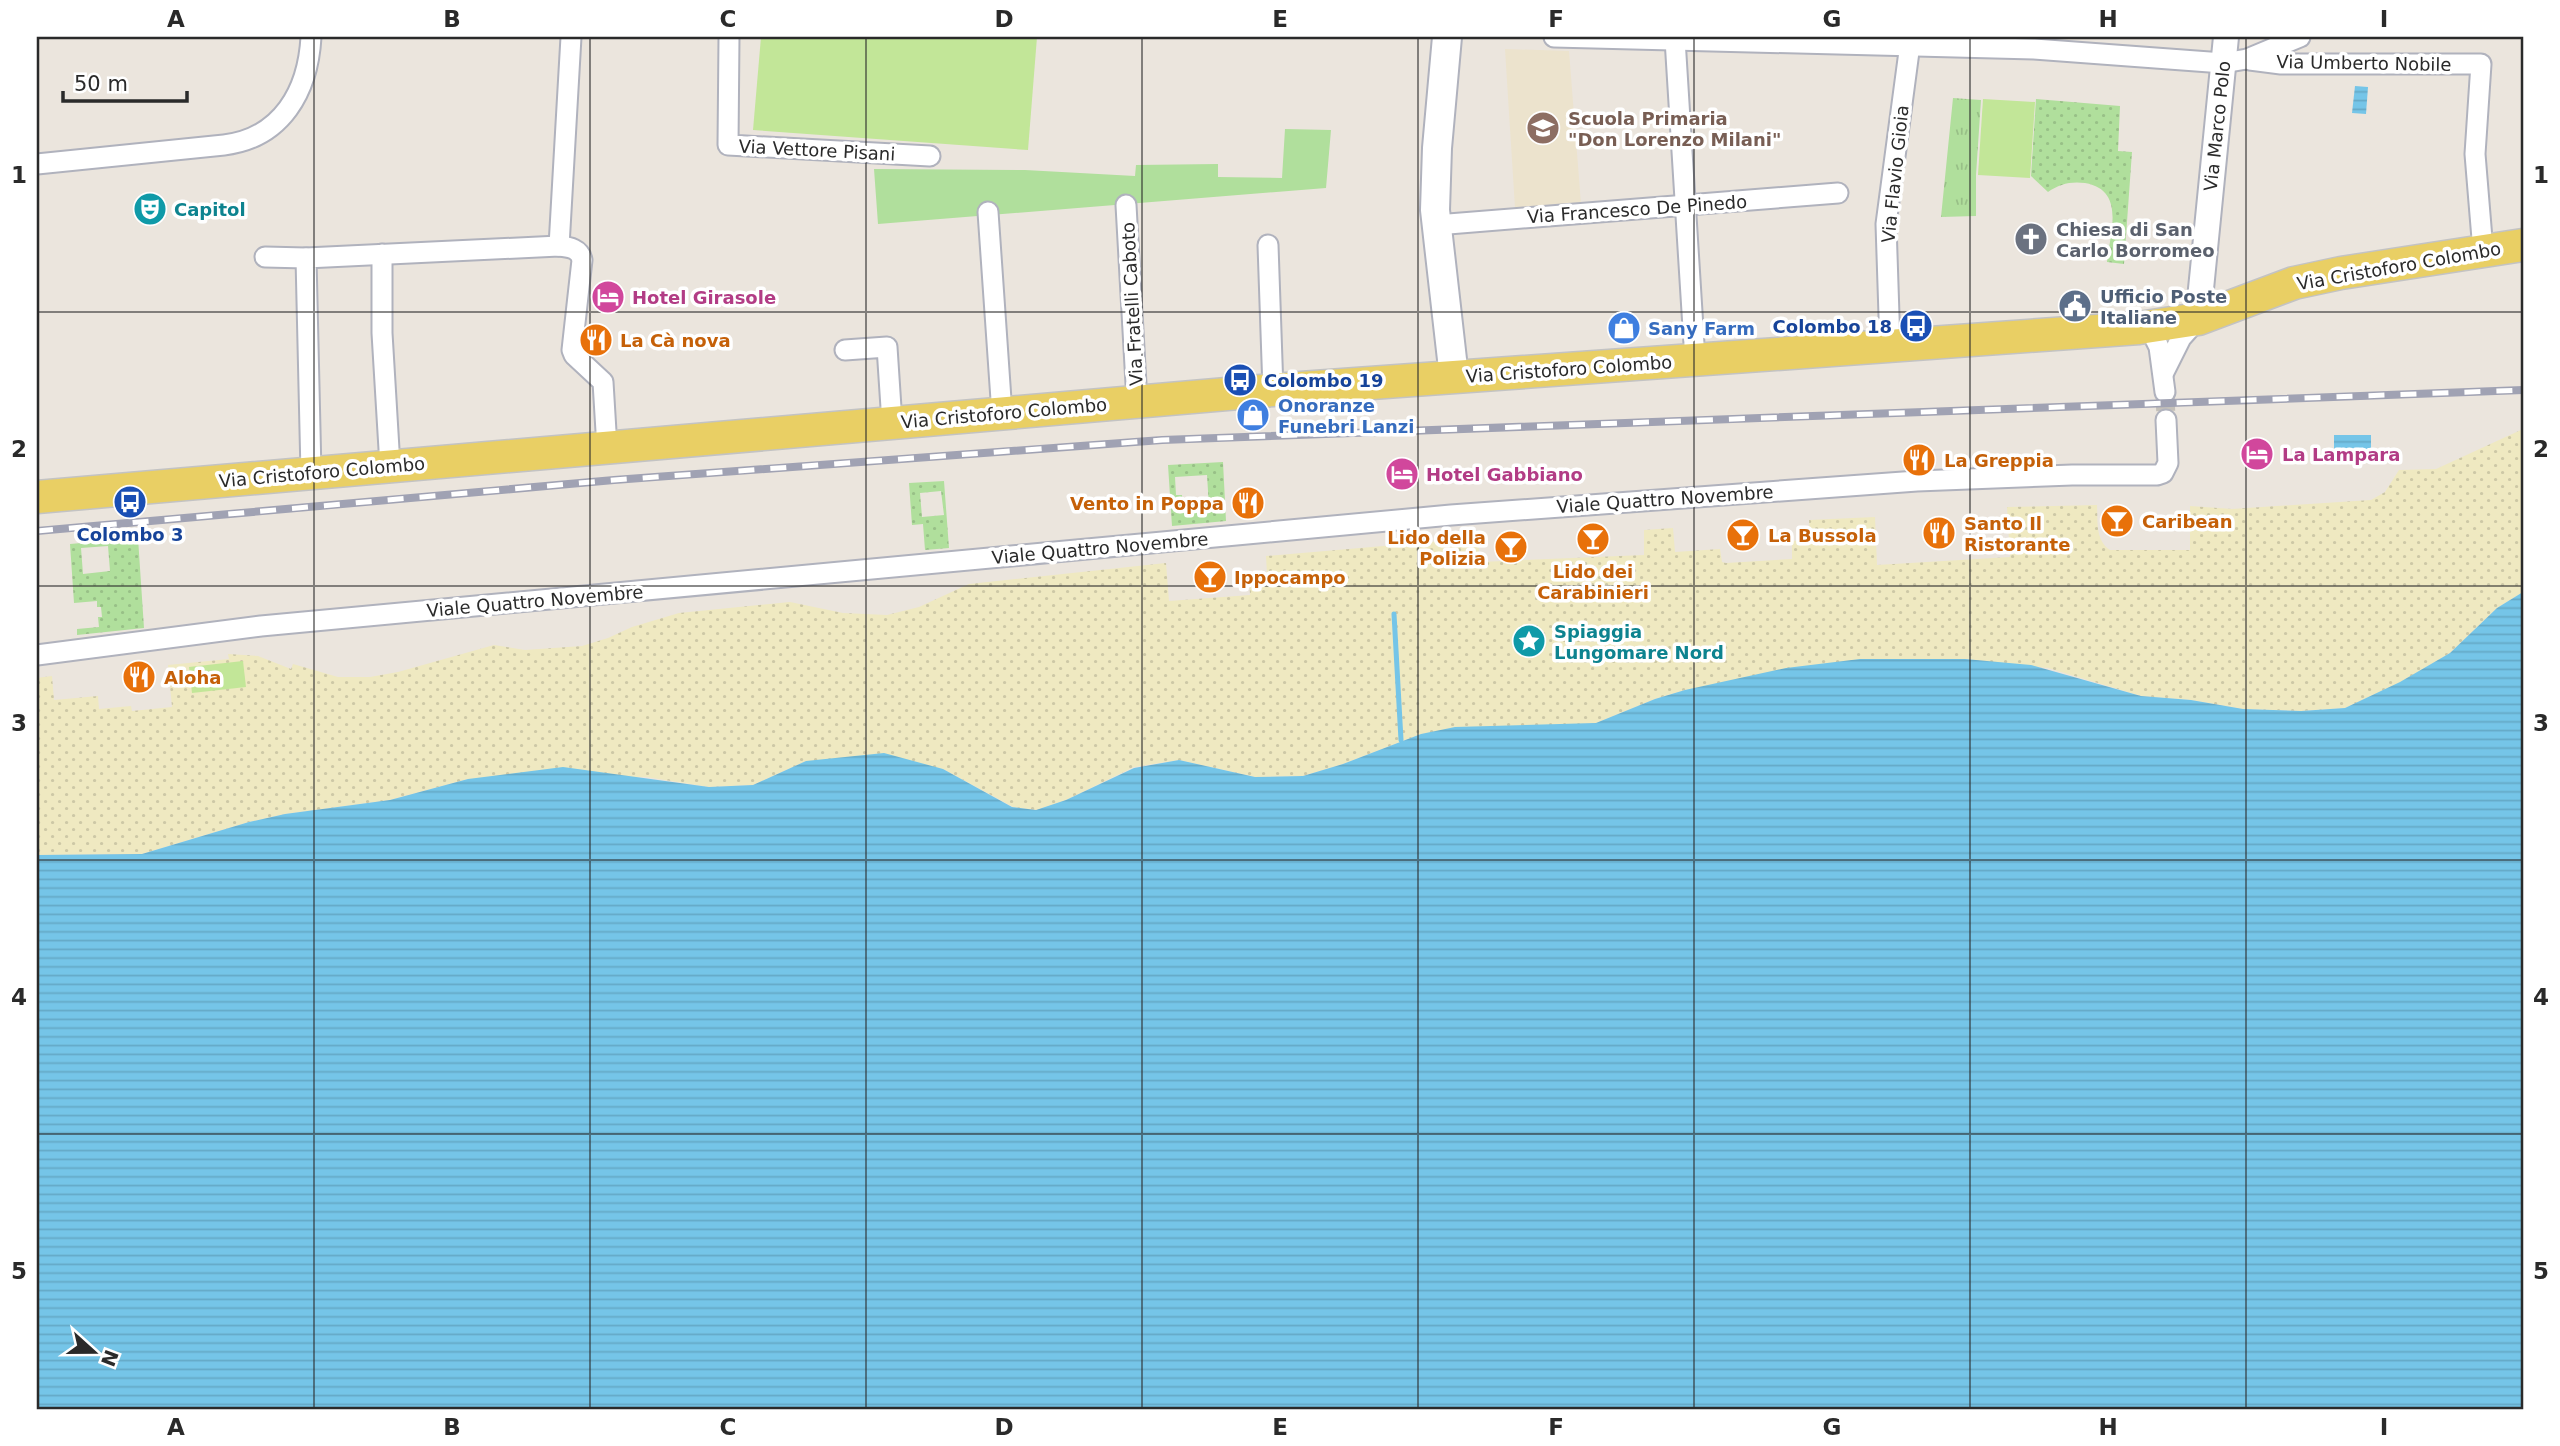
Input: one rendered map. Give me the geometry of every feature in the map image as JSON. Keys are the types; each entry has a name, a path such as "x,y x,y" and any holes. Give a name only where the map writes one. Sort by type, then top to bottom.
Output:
{"main road":[{"path":"1447,37 1437,148 1436,225 1454,377"},
{"name":"Via Cristoforo Colombo","path":"37,497 1273,390 2149,327 2198,319 2294,283 2341,273 2523,245"}],"street":[{"path":"37,164 225,145 252,139 277,122 295,98 307,66 311,37"},
{"path":"571,37 569,249 582,265 572,350 603,382 607,448"},
{"name":"Via Vettore Pisani","path":"729,37 728,145 930,156"},
{"name":"Via Umberto Nobile","path":"1554,37 1910,44 2281,64 2481,64 2475,154 2483,251"},
{"name":"Via Marco Polo","path":"2198,319 2235,61 2226,37"},
{"path":"2235,61 2300,37"},
{"path":"1665,38 1685,205 1695,360"},
{"name":"Via Flavio Gioia","path":"1890,346 1886,224 1910,44"},
{"name":"Via Francesco De Pinedo","path":"1436,225 1838,193"},
{"name":"Via Fratelli Caboto","path":"1126,205 1138,402"},
{"path":"988,212 1002,414"},
{"path":"1268,245 1273,390"},
{"path":"265,257 569,249"},
{"path":"382,254 382,333 390,466"},
{"path":"306,258 311,473"},
{"path":"2164,372 2181,338 2198,319"},
{"path":"2149,327 2159,347 2165,392"},
{"path":"845,350 887,347 891,423"},
{"name":"Viale Quattro Novembre","path":"37,654 261,626 1451,515 1917,481 2155,475 2164,472 2168,463 2166,420"}],"shaded area":[{"name":"Scuola Primaria \"Don Lorenzo Milani\"","path":"1505,49 1569,51 1581,204 1515,208"}],"green space":[{"path":"761,37 1037,37 1028,150 753,130"},
{"path":"1953,98 1981,100 1976,216 1941,217"},
{"path":"1983,99 2035,102 2030,178 1978,175"},
{"path":"2036,99 2120,106 2118,151 2132,152 2124,264 2107,262 2112,214 2111,203 2106,194 2098,187 2080,182 2065,184 2048,192 2031,176"},
{"path":"1285,129 1331,130 1326,188 878,224 874,169 1025,170 1135,176 1136,165 1218,164 1218,177 1282,178"},
{"path":"1223,462 1226,521 1172,526 1168,465","holes":["1207,475 1209,507 1183,509 1182,495 1176,495 1175,477"]},
{"path":"944,481 949,548 925,550 923,524 912,525 909,483","holes":["941,491 944,515 922,517 920,493"]},
{"path":"138,538 144,628 77,635 77,629 99,627 98,617 102,617 97,601 74,603 70,544","holes":["108,546 110,571 83,574 81,548"]},
{"path":"243,661 246,687 192,693 189,667"}],"sand":[{"name":"Spiaggia Lungomare Nord","path":"2523,429 2523,592 2497,608 2450,653 2401,682 2345,708 2301,711 2243,709 2191,700 2141,696 2048,668 1965,659 1685,690 1596,723 1421,734 1343,764 1303,776 1255,777 1179,760 1134,767 1066,800 1036,810 1013,807 943,769 806,761 753,785 709,787 646,777 468,779 390,800 285,814 249,822 142,854 37,855 37,678 52,676 54,700 98,696 99,709 131,706 132,711 172,707 168,665 229,659 228,654 258,656 291,669 293,664 338,677 370,677 398,672 494,645 525,650 582,646 679,613 790,602 843,613 887,615 919,607 969,584 1166,563 1169,601 1250,595 1249,577 1267,574 1266,556 1453,540 1478,539 1480,562 1644,555 1644,530 1673,528 1675,552 1720,549 1722,562 1726,563 1792,559 1792,541 1810,540 1809,520 1875,517 1877,565 2010,557 2007,507 2097,505 2100,536 2110,550 2190,550 2190,506 2232,509 2371,500 2385,492 2399,470 2436,469"}],"water":[{"path":"2355,86 2368,87 2366,114 2352,113"},
{"path":"2334,435 2371,435 2371,454 2334,455"},
{"path":"2523,592 2523,1409 37,1409 37,855 142,854 285,814 390,800 468,779 563,767 709,787 753,785 806,761 884,753 943,769 1012,807 1036,810 1066,800 1134,768 1179,760 1255,777 1303,776 1343,764 1421,734 1455,727 1596,723 1685,690 1786,668 1860,659 1965,659 2031,665 2141,696 2191,700 2243,709 2301,711 2345,708 2400,682 2450,653 2497,608"}],"waterway":[{"path":"1394,614 1401,740"}],"tunnel":[{"path":"2165,392 2166,420"}],"railway":[{"path":"37,531 614,480 1162,440 2523,390"}],"place":[{"name":"Scuola Primaria \"Don Lorenzo Milani\"","path":"1543,128"},
{"name":"Capitol","path":"150,209"},
{"name":"Chiesa di San Carlo Borromeo","path":"2031,239"},
{"name":"Hotel Girasole","path":"608,297"},
{"name":"Ufficio Poste Italiane","path":"2075,306"},
{"name":"Colombo 18","path":"1916,326"},
{"name":"Sany Farm","path":"1624,328"},
{"name":"La Cà nova","path":"596,340"},
{"name":"Colombo 19","path":"1240,380"},
{"name":"Onoranze Funebri Lanzi","path":"1253,415"},
{"name":"La Lampara","path":"2257,454"},
{"name":"La Greppia","path":"1919,460"},
{"name":"Hotel Gabbiano","path":"1402,474"},
{"name":"Colombo 3","path":"130,502"},
{"name":"Vento in Poppa","path":"1248,503"},
{"name":"Caribean","path":"2117,521"},
{"name":"Santo Il Ristorante","path":"1939,533"},
{"name":"La Bussola","path":"1743,535"},
{"name":"Lido dei Carabinieri","path":"1593,539"},
{"name":"Lido della Polizia","path":"1511,547"},
{"name":"Ippocampo","path":"1210,577"},
{"name":"Spiaggia Lungomare Nord","path":"1529,641"},
{"name":"Aloha","path":"139,677"}]}
